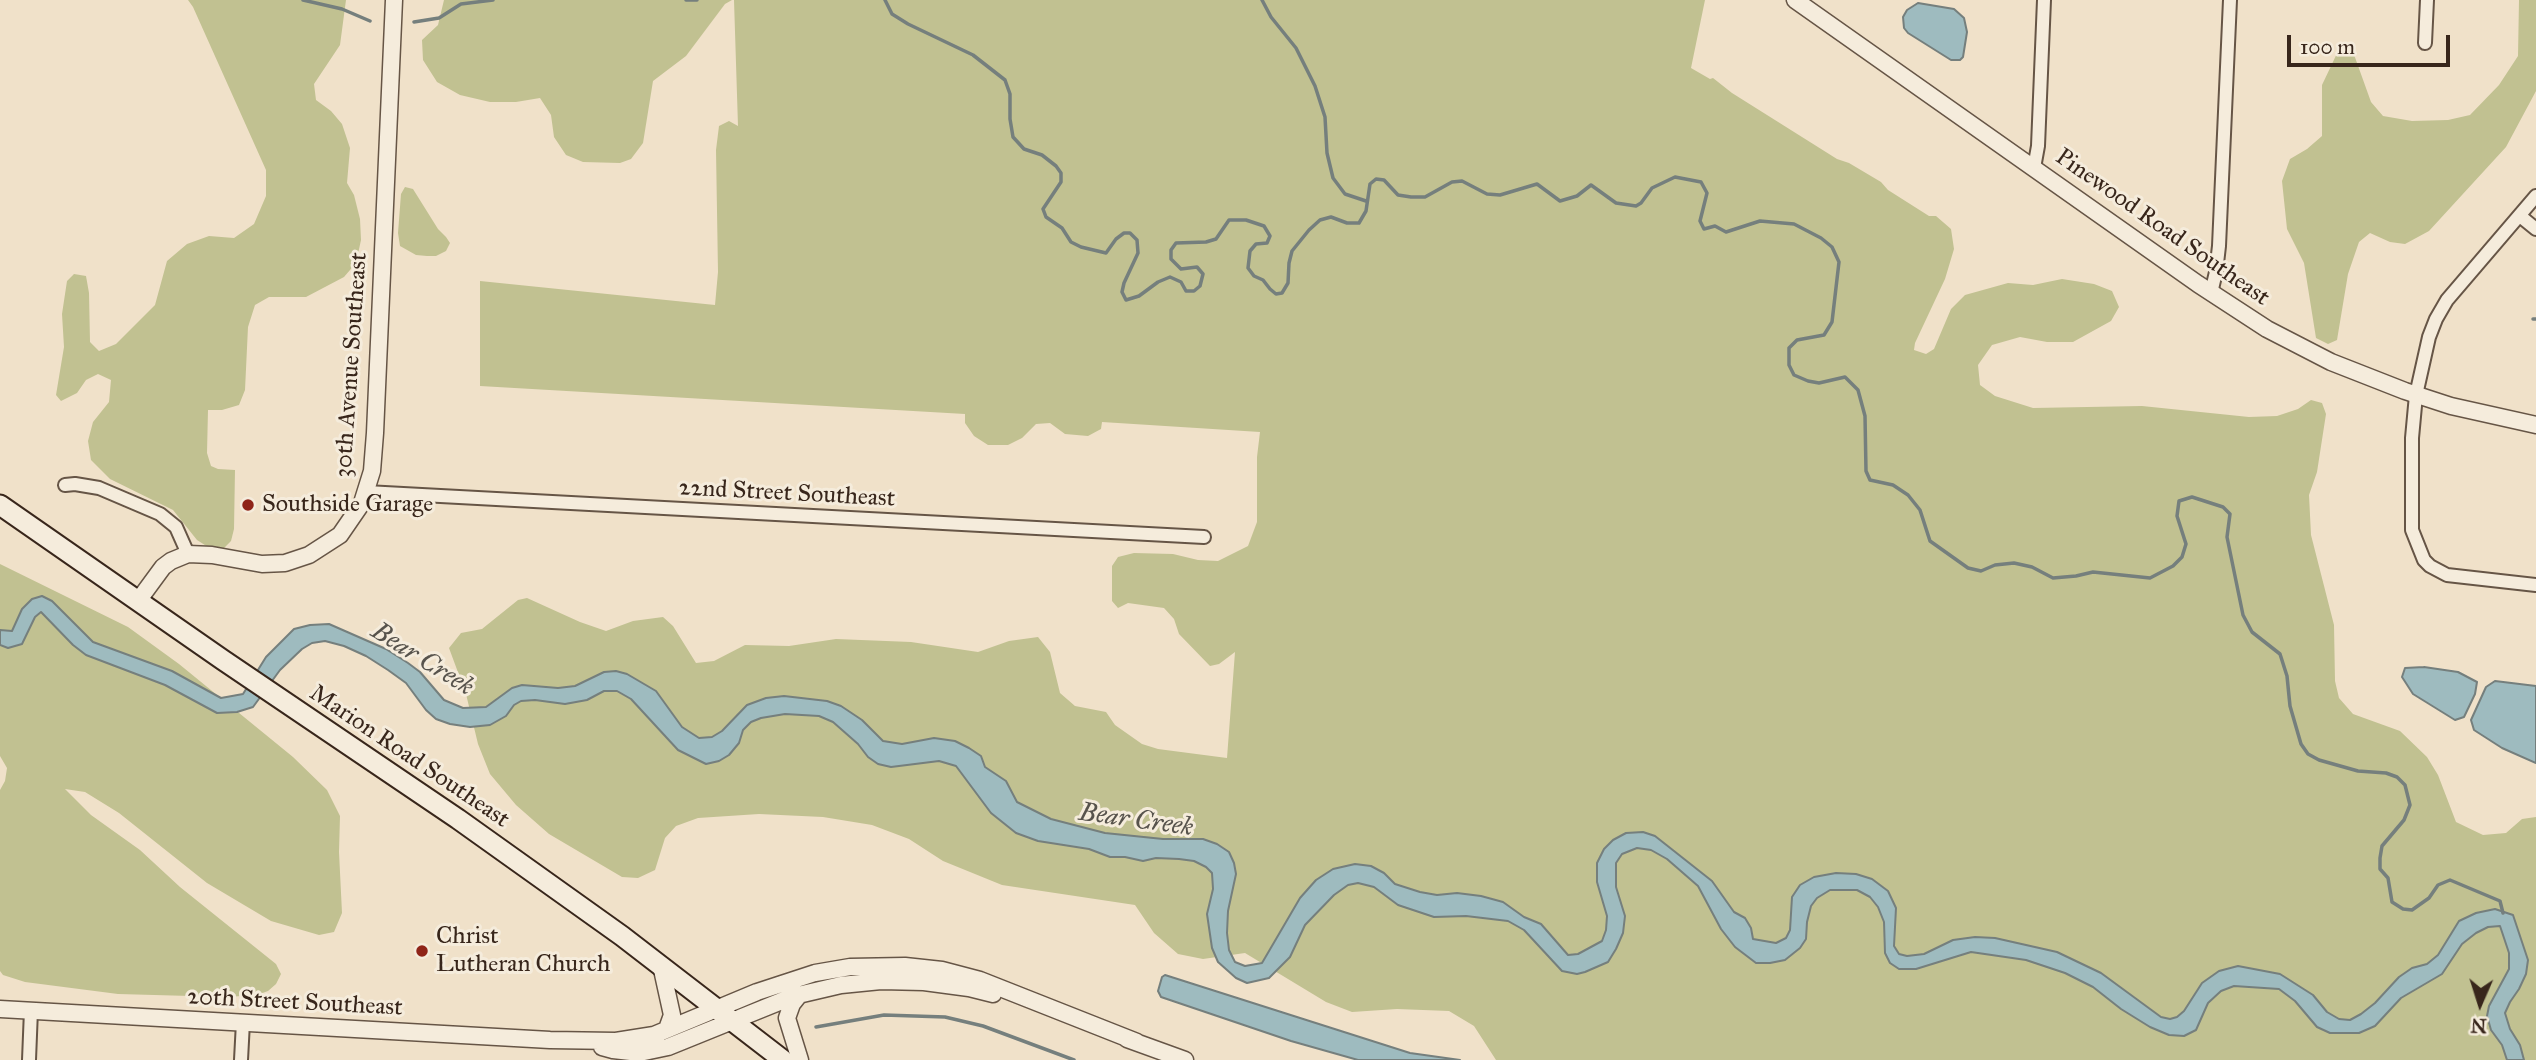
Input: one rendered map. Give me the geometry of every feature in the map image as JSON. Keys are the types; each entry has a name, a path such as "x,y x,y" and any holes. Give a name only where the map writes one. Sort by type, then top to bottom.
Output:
{"main road":[{"name":"Marion Road Southeast","path":"0,505 458,819 661,965 783,1060"}],"street":[{"name":"30th Avenue Southeast","path":"188,554 212,555 262,564 298,560 320,550 340,535 356,515 366,492 372,471 375,433 394,0"},
{"name":"Pinewood Road Southeast","path":"1796,0 2211,293 2267,329 2308,351 2416,395 2536,425"},
{"path":"2034,168 2038,146 2044,0"},
{"path":"2211,293 2218,246 2230,0"},
{"path":"2425,43 2427,0"},
{"path":"2536,197 2441,310 2432,328 2416,395 2412,426 2412,530 2420,553 2430,566 2446,575 2536,585"},
{"path":"2520,216 2536,229"},
{"path":"65,485 99,488 160,514 176,527 188,554 163,567 138,601"},
{"name":"22nd Street Southeast","path":"366,492 1205,537"},
{"path":"661,965 672,1015 667,1029"},
{"name":"20th Street Southeast","path":"0,1009 587,1042 631,1040 667,1029 776,985 824,971 870,966 924,967 962,974 1000,986 1136,1042"},
{"name":"20th Street Southeast","path":"587,1042 625,1052 651,1051 688,1040 800,994 862,982 905,981 952,985 988,992 1185,1060"},
{"path":"800,994 789,1009 787,1018 800,1060"},
{"path":"29,1060 32,1010"},
{"path":"241,1060 243,1023"}],"green space":[{"path":"188,0 346,0 340,45 314,84 316,100 342,124 350,148 347,183 354,195 360,219 361,240 356,263 344,277 306,297 269,297 255,305 248,327 245,390 239,405 222,410 208,410 207,453 211,466 235,470 234,529 231,541 224,548 208,547 197,540 173,510 110,479 91,460 88,441 93,422 109,402 111,380 98,374 86,380 77,393 61,401 56,395 64,347 62,314 67,281 74,274 86,276 90,342 99,351 116,344 155,305 167,261 187,244 209,236 234,238 254,224 266,196 266,170"},
{"path":"444,0 732,0 725,4 686,56 653,81 643,143 631,159 620,163 583,162 566,155 554,137 551,115 540,98 490,102 460,95 437,82 423,60 422,40 438,25"},
{"path":"734,0 1705,0 1691,68 1710,79 1713,78 1732,93 1837,159 1881,182 1888,190 1929,216 1936,216 1951,229 1954,249 1945,279 1914,350 1926,354 1934,349 1951,309 1965,295 2008,283 2033,285 2062,279 2094,284 2112,291 2119,307 2111,321 2073,342 2047,342 2020,337 1992,345 1978,365 1980,385 1995,396 2033,408 2142,406 2249,417 2277,416 2298,409 2311,400 2322,403 2326,414 2317,472 2309,495 2311,535 2334,625 2335,681 2339,698 2353,714 2400,731 2427,757 2438,775 2456,822 2483,835 2506,833 2522,819 2536,817 2536,1060 1496,1060 1474,1026 1449,1011 1397,1009 1352,1012 1326,1002 1245,953 1203,959 1178,954 1154,933 1135,905 1002,885 943,861 909,839 872,825 823,817 759,814 698,818 676,826 665,838 655,870 638,878 622,877 549,834 516,805 490,774 478,744 466,694 449,648 461,633 482,629 518,600 527,598 606,631 633,621 663,617 673,626 696,663 714,661 745,645 789,646 836,639 911,642 978,652 1009,641 1038,637 1050,652 1060,693 1075,706 1106,712 1115,725 1142,744 1158,749 1227,758 1235,652 1219,664 1210,666 1179,634 1174,619 1164,608 1128,603 1118,608 1112,601 1112,566 1118,557 1134,553 1173,554 1218,561 1248,546 1257,522 1257,457 1260,432 1102,422 1101,429 1088,436 1065,434 1050,423 1036,424 1022,438 1008,445 988,445 974,436 965,423 965,414 480,386 480,281 715,305 718,272 716,150 719,126 729,121 738,126"},
{"path":"2519,0 2536,0 2536,91 2506,147 2429,231 2405,244 2390,242 2370,233 2359,242 2348,274 2337,340 2328,344 2316,338 2304,263 2287,229 2282,181 2290,159 2322,136 2322,85 2341,45 2352,49 2371,102 2383,116 2412,121 2448,120 2470,115 2499,85 2518,56"},
{"path":"405,187 413,189 450,243 446,251 436,256 416,255 400,246 398,233 401,194"},
{"path":"0,564 128,627 179,664 293,757 327,790 340,816 342,913 334,932 319,935 271,921 207,883 119,813 85,792 65,789 91,815 140,850 180,887 276,964 281,974 276,984 268,991 257,995 227,997 118,994 25,982 3,975 0,971 0,790 7,768 0,756"}],"water":[{"path":"1918,3 1954,9 1964,18 1967,32 1963,57 1960,60 1951,60 1904,28 1903,17 1907,10"},
{"path":"42,596 52,601 93,642 172,671 221,698 243,694 266,657 294,629 329,624 386,649 420,672 444,700 463,708 486,707 512,688 522,685 558,688 575,686 604,672 616,671 627,674 656,691 682,727 699,738 712,737 722,731 747,705 766,698 784,696 827,701 841,706 862,720 883,741 902,744 934,738 955,741 969,748 981,756 985,767 1006,781 1017,802 1051,819 1105,833 1163,839 1203,839 1217,844 1229,852 1234,863 1236,874 1228,911 1227,933 1229,950 1235,962 1245,966 1262,963 1300,898 1316,880 1333,869 1355,864 1371,866 1384,873 1395,884 1420,892 1437,895 1457,893 1503,902 1524,917 1541,924 1568,955 1578,954 1602,941 1606,930 1607,916 1597,882 1597,863 1604,849 1626,833 1643,832 1655,836 1712,881 1734,912 1745,918 1753,939 1776,943 1786,938 1790,930 1792,897 1800,885 1814,877 1836,873 1856,874 1872,879 1888,891 1896,908 1894,946 1899,954 1924,954 1953,940 1975,937 1995,938 2057,952 2101,973 2161,1017 2170,1019 2184,1011 2202,983 2219,971 2238,966 2280,974 2313,995 2327,1012 2339,1019 2350,1020 2375,1003 2399,977 2412,968 2427,964 2438,955 2459,921 2476,913 2495,909 2513,915 2528,960 2526,974 2505,1013 2524,1060 2507,1060 2502,1045 2491,1030 2487,1016 2489,1006 2509,969 2509,953 2500,926 2488,927 2476,933 2462,944 2442,974 2401,998 2375,1026 2359,1033 2330,1033 2317,1027 2295,1001 2279,989 2234,986 2221,991 2208,1003 2196,1030 2184,1036 2169,1035 2121,1009 2093,987 2065,973 2026,960 1971,952 1916,969 1899,969 1890,963 1885,953 1884,922 1878,907 1870,897 1857,890 1830,890 1817,898 1811,906 1806,939 1800,948 1785,960 1756,963 1735,947 1721,929 1698,886 1667,859 1651,850 1637,848 1622,854 1616,863 1616,887 1625,916 1623,933 1608,962 1585,972 1577,974 1562,971 1524,930 1508,921 1466,916 1434,917 1398,905 1374,887 1358,883 1348,885 1334,895 1305,925 1290,957 1269,978 1247,983 1236,978 1218,962 1212,948 1207,914 1213,889 1212,873 1206,867 1194,861 1179,859 1156,858 1143,861 1110,857 1089,849 1038,841 1016,833 991,813 956,766 939,761 891,767 878,764 833,722 819,716 785,714 751,722 743,730 739,743 729,755 706,764 678,750 631,699 617,691 604,691 587,700 565,704 521,701 514,705 506,716 490,725 470,727 450,724 436,719 406,683 388,670 366,656 325,641 312,643 302,649 280,670 253,707 237,712 217,713 165,685 86,655 41,612 35,617 22,644 8,648 0,645 0,630 12,631 22,609 32,599"},
{"path":"2424,667 2458,672 2477,682 2475,694 2464,717 2455,720 2413,694 2402,677 2405,668"},
{"path":"2495,681 2536,686 2536,763 2502,748 2474,730 2471,720 2486,687"},
{"path":"1165,975 1410,1053 1460,1060 1358,1060 1291,1041 1161,997 1158,991"}],"waterway":[{"path":"303,0 342,9 370,21"},
{"path":"414,22 439,18 461,4 493,0"},
{"path":"686,0 697,0"},
{"path":"885,0 892,14 973,55 1005,80 1010,94 1013,137 1024,149 1042,155 1061,173 1061,182 1043,209 1046,217 1062,228 1071,242 1106,253 1124,233 1130,233 1137,240 1138,253 1122,292 1126,300 1139,296 1170,277 1181,282 1186,291 1194,291 1200,286 1203,274 1197,267 1181,269 1171,259 1171,250 1176,243 1216,239 1229,220 1246,220 1264,226 1270,236 1267,243 1256,244 1250,251 1248,268 1276,294 1282,293 1288,283 1292,251 1309,230 1320,220 1331,217 1347,223 1359,223 1366,211 1370,184 1376,179 1384,180 1398,195 1411,197 1425,197 1452,182 1462,181 1487,194 1500,195 1537,184 1560,201 1577,196 1591,185 1616,203 1636,206 1652,188 1675,177 1701,182 1707,193 1700,221 1704,229 1715,226 1726,232 1760,221 1794,224 1821,238 1832,247 1839,262 1832,322 1824,335 1797,340 1789,348 1789,365 1794,375 1808,381 1819,383 1845,377 1858,390 1865,416 1866,471 1870,480 1893,485 1908,495 1920,510 1930,541 1968,568 1981,571 1995,565 2014,563 2032,567 2053,578 2093,572 2150,578 2173,566 2182,557 2186,544 2177,516 2179,501 2192,497 2223,507 2230,514 2227,537 2243,615 2252,632 2280,654 2301,744 2308,754 2319,760 2358,771 2386,773 2397,777 2405,785 2410,805 2404,820 2382,846 2380,858 2380,869 2388,878 2392,902 2403,909 2412,910 2429,898 2438,885 2450,880 2500,901 2503,913"},
{"path":"1262,0 1271,17 1296,48 1315,86 1325,117 1327,153 1333,178 1345,194 1366,201"},
{"path":"816,1027 884,1015 945,1017 983,1026 1074,1060"}],"place":[{"name":"Southside Garage","path":"248,505"},
{"name":"Christ Lutheran Church","path":"422,951"}],"water label":[{"name":"Bear Creek","path":"422,660"},
{"name":"Bear Creek","path":"1136,821"}]}
